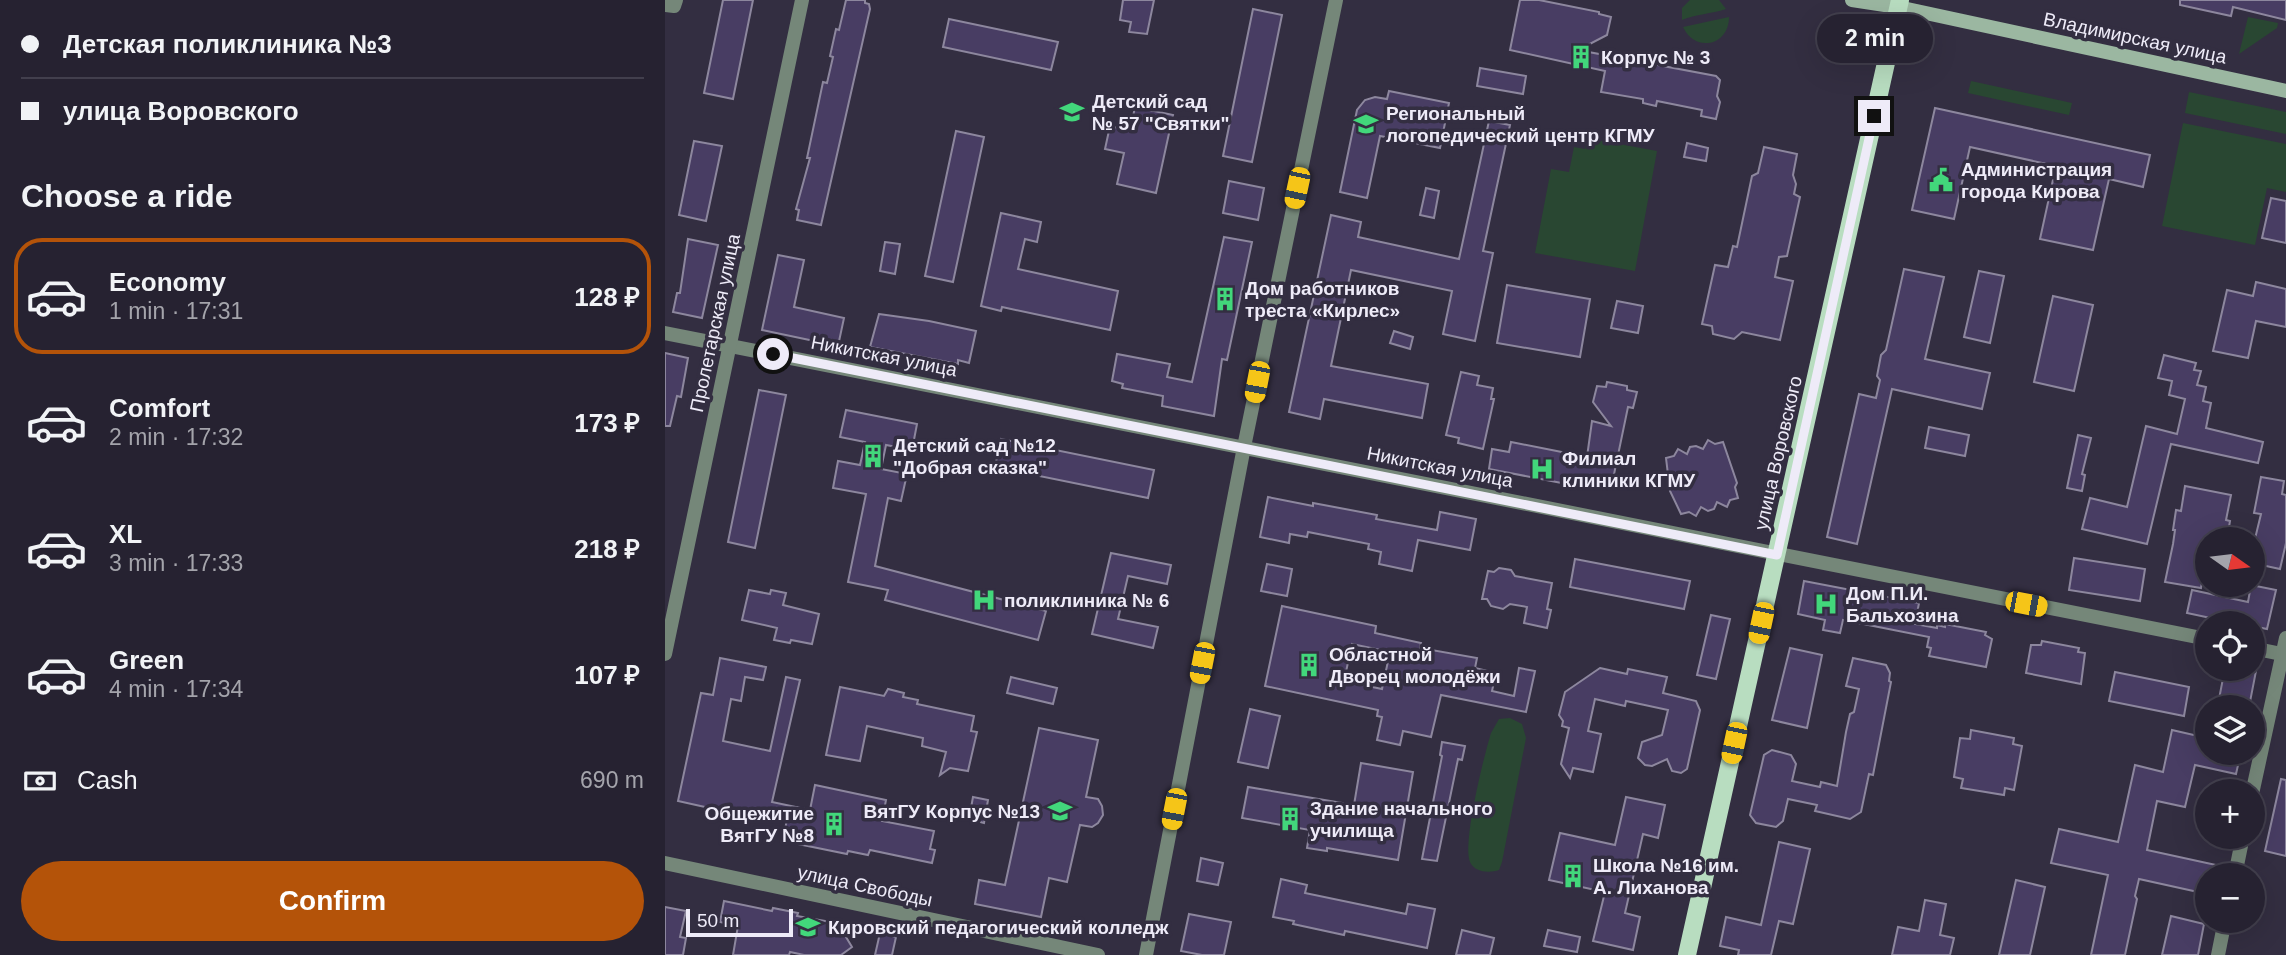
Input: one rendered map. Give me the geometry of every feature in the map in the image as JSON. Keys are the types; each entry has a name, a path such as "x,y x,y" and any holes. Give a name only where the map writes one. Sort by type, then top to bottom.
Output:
{"main road":[{"name":"Владимирская улица","path":"1852,0 1899,4 2286,91"},
{"name":"улица Воровского","path":"1687,955 1899,4"}],"street":[{"path":"665,5 674,6 675,0"},
{"name":"Пролетарская улица","path":"665,654 802,0"},
{"path":"1146,955 1244,447 1336,0"},
{"name":"Никитская улица","path":"665,333 2195,637"},
{"path":"2255,779 2286,638"},
{"path":"2265,650 2284,654"},
{"name":"улица Свободы","path":"665,863 1098,955"},
{"path":"2218,955 2222,933"}],"green space":[{"path":"1690,0 1719,0 1726,9 1682,20 1682,8"},
{"path":"1729,17 1728,27 1718,40 1711,43 1695,40 1683,27"},
{"path":"2248,17 2278,23 2277,28 2239,54"},
{"path":"1971,81 2072,103 2069,115 1968,93"},
{"path":"2189,92 2286,112 2286,134 2185,113"},
{"path":"2183,123 2286,144 2286,192 2267,188 2255,245 2162,226"},
{"path":"1587,138 1657,151 1635,271 1535,253 1551,169 1569,172 1574,147 1585,149"},
{"path":"1510,718 1522,724 1526,738 1502,862 1499,870 1483,871 1472,866 1470,862 1468,852 1471,819 1491,733 1499,719"}],"building":[{"path":"723,0 753,0 733,99 704,93"},
{"path":"846,0 865,0 870,9 821,225 797,220 799,210 796,209 810,158 807,158 823,82 827,83 836,29 839,30"},
{"path":"1123,0 1154,0 1147,34 1129,32 1131,22 1120,20"},
{"name":"Корпус № 3","path":"1520,0 1539,0 1599,12 1611,17 1607,35 1578,50 1716,76 1720,80 1717,96 1720,102 1716,119 1701,116 1702,110 1657,101 1656,106 1643,103 1643,99 1601,92 1605,71 1510,50"},
{"path":"2180,0 2286,0 2286,20 2233,7 2231,16 2180,5"},
{"path":"1253,9 1282,15 1252,162 1223,156"},
{"path":"949,19 1058,42 1051,70 943,47"},
{"path":"1480,68 1526,76 1523,94 1477,86"},
{"path":"1389,91 1449,103 1440,148 1380,136 1367,198 1340,192 1357,110 1365,100 1375,97 1387,99"},
{"path":"1135,107 1173,115 1156,193 1117,184 1124,153 1105,149 1110,126 1130,131"},
{"name":"Администрация города Кирова","path":"1935,108 2150,155 2143,187 2109,179 2093,250 2040,239 2056,166 1970,147 1954,219 1912,210"},
{"path":"1489,121 1510,125 1483,251 1493,253 1475,341 1443,334 1452,291 1351,270 1331,366 1428,384 1422,418 1324,399 1320,419 1289,412 1331,215 1361,222 1358,237 1459,259"},
{"path":"956,131 984,137 953,282 925,276"},
{"path":"694,141 722,146 706,221 679,215"},
{"path":"1687,143 1708,148 1706,161 1684,157"},
{"path":"1764,147 1797,154 1793,175 1796,184 1794,194 1800,197 1787,256 1779,257 1775,277 1793,281 1780,340 1742,332 1734,339 1713,334 1712,326 1702,324 1715,265 1728,267 1733,246 1737,247 1752,176 1758,173"},
{"path":"1229,181 1264,188 1258,220 1223,213"},
{"path":"1426,188 1439,191 1434,218 1420,215"},
{"path":"2271,198 2286,201 2286,243 2262,238"},
{"path":"1001,213 1041,222 1037,242 1025,239 1018,269 1118,291 1110,330 1002,307 1001,311 981,306"},
{"path":"1224,237 1252,242 1227,360 1222,359 1214,416 1162,406 1163,396 1122,388 1123,384 1112,381 1117,354 1170,364 1167,377 1192,382"},
{"path":"688,239 718,245 702,318 673,312 677,293 680,293"},
{"path":"885,242 900,244 895,274 880,271"},
{"path":"778,255 804,260 794,307 844,318 838,346 762,330"},
{"path":"1904,269 1944,277 1925,359 1990,373 1982,409 1892,389 1857,544 1827,537 1859,394 1876,398 1881,355 1886,350"},
{"path":"1979,271 2004,276 1990,343 1964,337"},
{"path":"2256,282 2286,289 2286,327 2256,321 2248,358 2213,351 2227,290 2253,296"},
{"path":"1507,285 1590,299 1580,357 1497,343"},
{"path":"2053,296 2093,305 2074,391 2034,382"},
{"path":"1617,301 1643,306 1638,333 1611,328"},
{"path":"879,314 976,331 969,363 958,360 958,364 870,347"},
{"path":"1394,331 1413,337 1410,349 1390,343"},
{"path":"665,353 688,358 681,397 677,396 670,426 665,426"},
{"path":"2164,355 2196,363 2194,370 2201,371 2197,385 2206,387 2203,401 2211,403 2206,428 2263,442 2258,463 2171,444 2147,544 2082,529 2090,498 2127,507 2146,426 2177,434 2185,399 2169,395 2172,381 2158,378"},
{"path":"1461,372 1479,376 1477,385 1493,388 1491,399 1494,399 1483,449 1458,443 1459,438 1446,435"},
{"path":"1607,382 1627,386 1627,390 1637,392 1633,408 1628,407 1612,484 1608,487 1572,480 1572,485 1489,469 1492,449 1509,452 1511,442 1587,457 1592,421 1611,426 1593,402 1597,386 1606,387"},
{"path":"759,390 786,395 755,548 728,542"},
{"path":"846,410 917,424 912,450 886,445 881,469 907,474 901,501 888,498 875,566 1046,611 1038,640 885,600 888,590 848,582 866,494 833,488 838,461 860,465 865,442 840,437"},
{"path":"1929,427 1969,435 1965,456 1925,448"},
{"path":"2078,435 2091,438 2082,474 2085,475 2082,491 2067,488"},
{"path":"1001,439 1154,470 1148,498 995,467"},
{"path":"1708,440 1715,444 1723,442 1737,483 1735,487 1738,498 1730,500 1727,507 1717,502 1714,509 1708,511 1701,507 1696,516 1689,512 1681,514 1670,491 1666,458 1674,456 1678,449 1687,454 1690,447 1703,449"},
{"path":"2261,477 2284,481 2282,494 2286,495 2286,543 2280,569 2265,566 2265,527 2258,527 2261,514 2254,513"},
{"path":"2185,486 2231,495 2226,520 2230,521 2229,527 2195,527 2195,587 2165,582 2173,544 2176,510 2181,511"},
{"path":"1268,497 1377,515 1376,519 1437,530 1440,512 1476,519 1470,550 1418,540 1412,571 1379,564 1381,552 1368,549 1369,544 1308,532 1307,537 1290,534 1289,543 1260,537"},
{"path":"1111,553 1171,565 1167,584 1128,576 1118,619 1158,627 1153,648 1092,634"},
{"path":"2074,558 2145,569 2140,601 2069,590"},
{"path":"1575,559 1690,581 1684,609 1570,587"},
{"path":"1267,564 1292,569 1287,596 1261,591"},
{"path":"1499,568 1511,570 1515,576 1552,583 1547,628 1524,623 1527,607 1510,604 1503,609 1491,606 1487,599 1482,599 1488,571 1494,572"},
{"path":"1804,581 1919,603 1915,624 1937,628 1937,625 1945,627 1945,624 1986,632 1985,635 1992,639 1986,667 1929,656 1929,637 1843,620 1840,633 1823,630 1825,620 1798,614"},
{"path":"2265,588 2276,590 2267,629 2265,611 2187,613 2192,590 2195,591 2195,597 2225,597 2248,602 2249,597 2265,597"},
{"path":"749,590 770,594 771,590 786,593 783,605 819,614 812,644 774,640 777,628 742,620"},
{"path":"1282,606 1376,626 1375,633 1421,643 1420,648 1477,658 1475,668 1496,673 1492,691 1514,696 1519,668 1535,671 1526,712 1441,695 1431,737 1403,731 1400,745 1377,740 1382,717 1377,716 1378,710 1265,686","holes":["1352,644 1390,652 1382,689 1344,681"]},
{"path":"1711,615 1730,619 1716,679 1697,675"},
{"path":"2042,641 2079,648 2078,652 2085,653 2081,684 2026,673 2031,645 2041,645"},
{"path":"1790,648 1822,655 1807,728 1772,720"},
{"path":"720,658 766,667 763,680 745,677 741,701 731,699 723,741 770,751 786,677 800,680 772,802 810,810 815,785 886,800 882,821 934,831 930,849 935,850 932,863 870,850 868,855 848,851 847,854 783,841 787,819 742,810 741,815 678,801 701,693 713,695"},
{"path":"1853,658 1886,665 1891,682 1873,775 1869,774 1861,812 1850,819 1815,811 1817,805 1788,799 1783,821 1776,827 1756,823 1750,815 1764,755 1772,750 1791,755 1796,764 1792,781 1820,787 1821,782 1837,786 1850,714 1854,712 1859,689 1846,686"},
{"path":"1600,668 1627,674 1628,669 1667,677 1663,693 1696,701 1700,710 1687,769 1681,773 1672,771 1667,759 1652,766 1645,765 1638,758 1642,742 1662,735 1668,710 1626,701 1625,706 1595,699 1588,731 1601,734 1593,772 1573,768 1570,778 1561,764 1569,728 1562,726 1563,721 1559,715 1565,692"},
{"path":"2115,672 2189,687 2184,716 2109,701"},
{"path":"1011,677 1057,688 1053,704 1007,693"},
{"path":"2222,681 2254,681 2251,695 2220,695"},
{"path":"840,687 884,696 888,689 904,693 903,697 918,700 917,704 974,716 971,731 977,732 968,771 950,768 940,775 946,752 922,746 923,738 867,726 860,761 826,755"},
{"path":"1250,709 1280,716 1268,768 1238,762"},
{"name":"ВятГУ Корпус №13","path":"1039,728 1098,740 1086,797 1098,799 1103,815 1092,827 1080,825 1067,882 1049,878 1041,917 975,904 979,880 1005,885"},
{"path":"1971,730 2014,738 2013,744 2022,746 2014,790 2005,788 2004,795 1961,788 1963,779 1954,777 1960,738 1970,739"},
{"path":"2172,730 2195,735 2195,765 2185,807 2157,801 2147,850 2207,863 2195,863 2195,891 2139,879 2125,955 2091,955 2108,875 2051,863 2059,829 2118,842 2135,765 2163,772"},
{"path":"1442,742 1465,746 1462,760 1458,759 1437,861 1422,859 1442,756"},
{"path":"1361,763 1413,772 1398,860 1327,848 1327,851 1307,848 1310,830 1242,818 1248,787 1354,805"},
{"path":"2195,765 2238,765 2236,774"},
{"path":"2281,779 2286,780 2286,856 2265,851"},
{"path":"973,797 988,800 984,823 969,819"},
{"name":"Школа №16 им. А. Лиханова","path":"1626,797 1665,805 1658,838 1643,834 1625,913 1640,917 1633,950 1593,941 1605,892 1549,880 1560,833 1615,845"},
{"path":"1779,842 1810,849 1793,924 1779,921 1771,955 1738,955 1739,950 1720,946 1726,917 1761,925"},
{"path":"1201,858 1223,863 1218,885 1197,881"},
{"path":"1281,879 1307,885 1305,893 1406,914 1408,904 1435,909 1427,948 1345,931 1344,935 1273,917"},
{"path":"2016,880 2045,887 2030,955 1999,955"},
{"path":"1925,900 1946,904 1940,935 1954,938 1950,955 1892,955 1898,927 1919,931"},
{"path":"724,901 772,911 773,908 798,913 797,916 848,925 846,937 852,947 841,955 804,955 790,952 789,955 733,955 738,926 720,922"},
{"path":"665,907 686,911 680,937 686,938 683,955 665,955"},
{"path":"1189,914 1231,922 1224,955 1181,951"},
{"path":"2171,916 2195,922 2195,933 2202,933 2198,955 2162,955"},
{"path":"1462,930 1494,938 1490,955 1456,955"},
{"path":"1548,930 1580,937 1577,952 1544,946"},
{"path":"880,933 896,937 892,955 875,955"}],"place":[{"name":"Корпус № 3","path":"1581,57"},
{"name":"Детский сад № 57 \"Святки\"","path":"1072,112"},
{"name":"Региональный логопедический центр КГМУ","path":"1366,124"},
{"name":"Администрация города Кирова","path":"1941,180"},
{"name":"Дом работников треста «Кирлес»","path":"1225,299"},
{"name":"Детский сад №12 \"Добрая сказка\"","path":"873,456"},
{"name":"Филиал клиники КГМУ","path":"1542,469"},
{"name":"поликлиника № 6","path":"984,600"},
{"name":"Дом П.И. Бальхозина","path":"1826,604"},
{"name":"Областной Дворец молодёжи","path":"1309,665"},
{"name":"ВятГУ Корпус №13","path":"1060,811"},
{"name":"Здание начального училища","path":"1290,819"},
{"name":"Общежитие ВятГУ №8","path":"834,824"},
{"name":"Школа №16 им. А. Лиханова","path":"1573,876"},
{"name":"Кировский педагогический колледж","path":"808,927"}],"route":[{"path":"773,354 1777,555 1874,116"}]}
